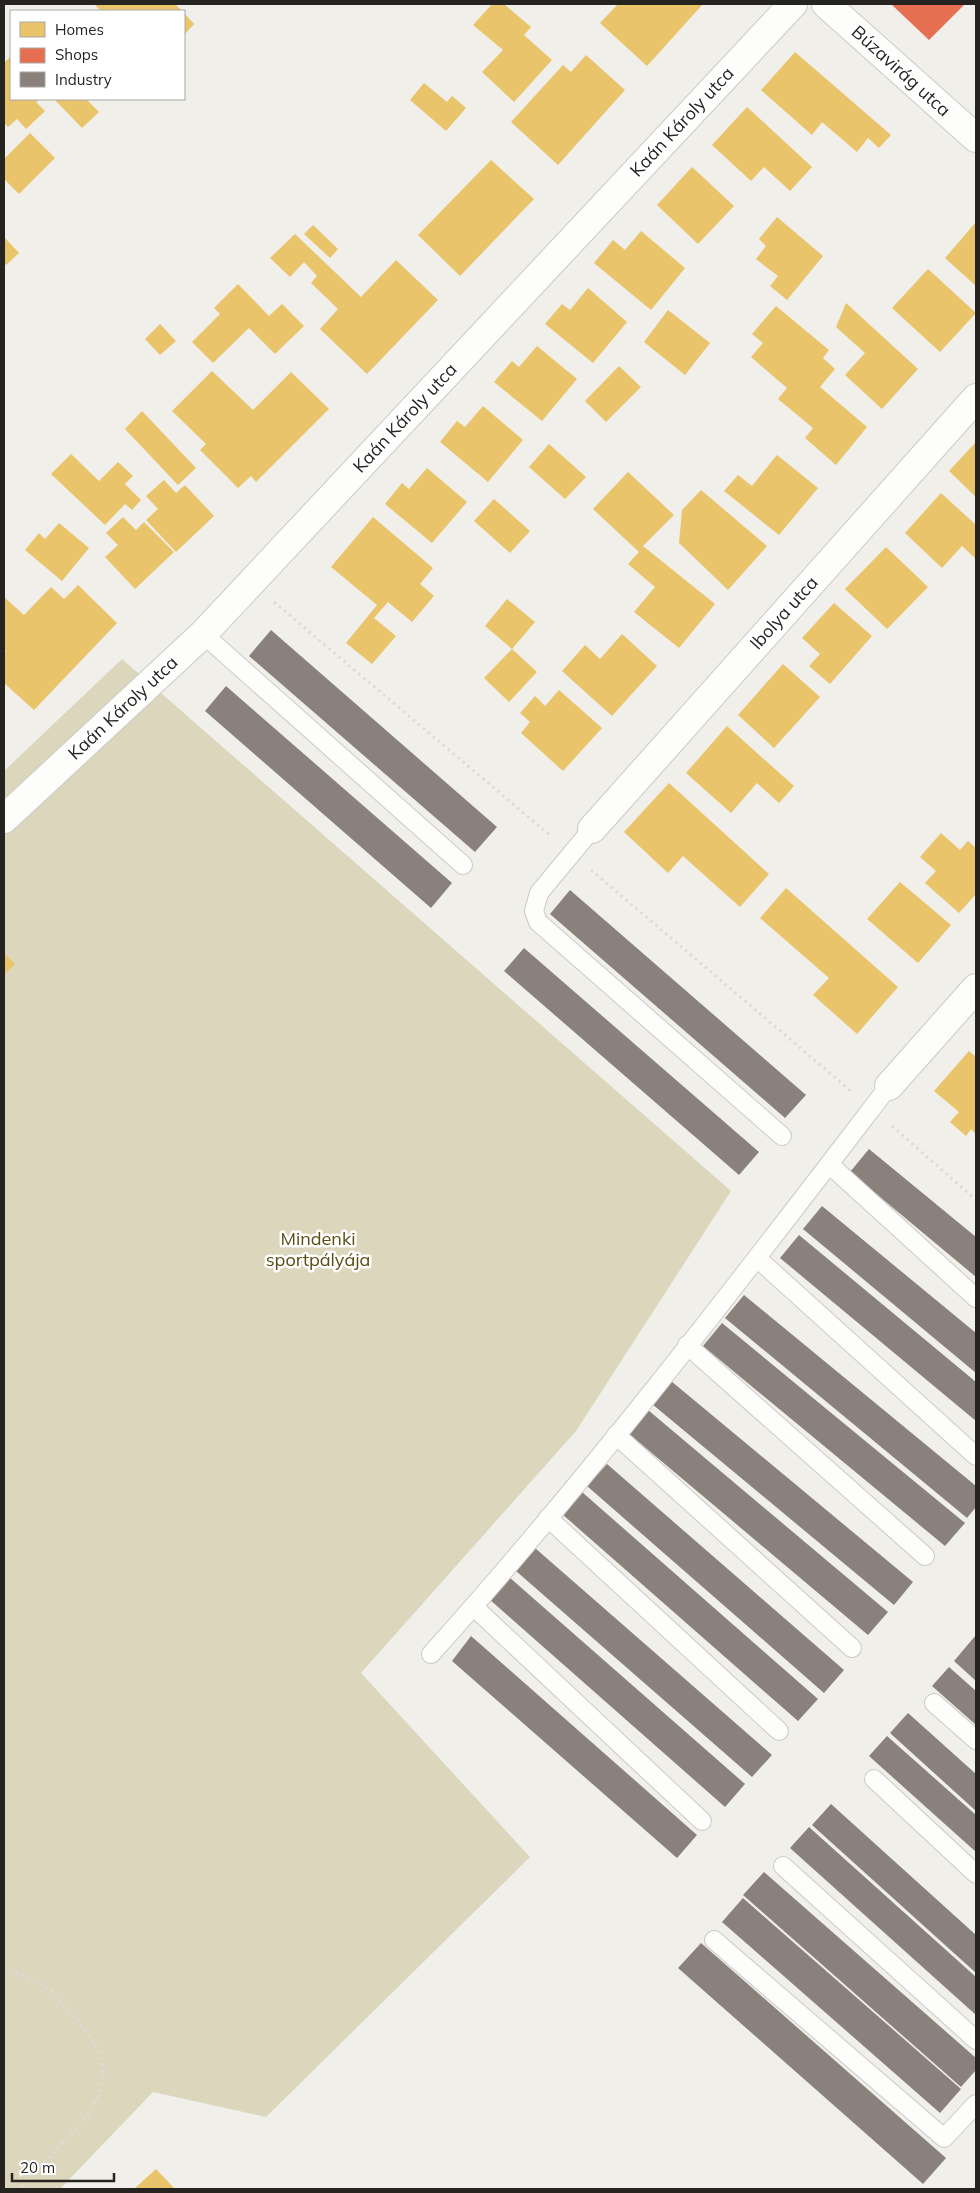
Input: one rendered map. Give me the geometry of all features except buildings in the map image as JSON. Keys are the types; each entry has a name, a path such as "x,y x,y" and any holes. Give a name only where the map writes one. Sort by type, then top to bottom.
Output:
{"street":[{"name":"Kaán Károly utca","path":"4,819 203,634 793,4"},
{"name":"Búzavirág utca","path":"826,4 976,138"},
{"name":"Ibolya utca","path":"592,829 976,398"},
{"path":"889,1086 976,988"}],"lane":[{"path":"203,634 463,865"},
{"path":"592,829 539,893 534,911 538,922 782,1136"},
{"path":"431,1654 474,1607 616,1435 830,1165 889,1086"},
{"path":"830,1165 976,1298"},
{"path":"757,1258 976,1456"},
{"path":"687,1345 925,1556"},
{"path":"616,1435 852,1648"},
{"path":"548,1518 779,1731"},
{"path":"474,1607 702,1821"},
{"path":"934,1703 976,1740"},
{"path":"874,1779 976,1874"},
{"path":"782,1866 976,2040"},
{"path":"714,1940 944,2138 976,2104"}],"path":[{"path":"872,1109 976,1200"},
{"path":"4,1967 47,1987 92,2038 102,2061 102,2083 97,2100 89,2114 20,2189"}],"green space":[{"name":"Mindenki sportpályája","path":"122,659 731,1191 576,1431 361,1673 530,1857 266,2117 153,2092 60,2189 4,2189 4,771"}]}
